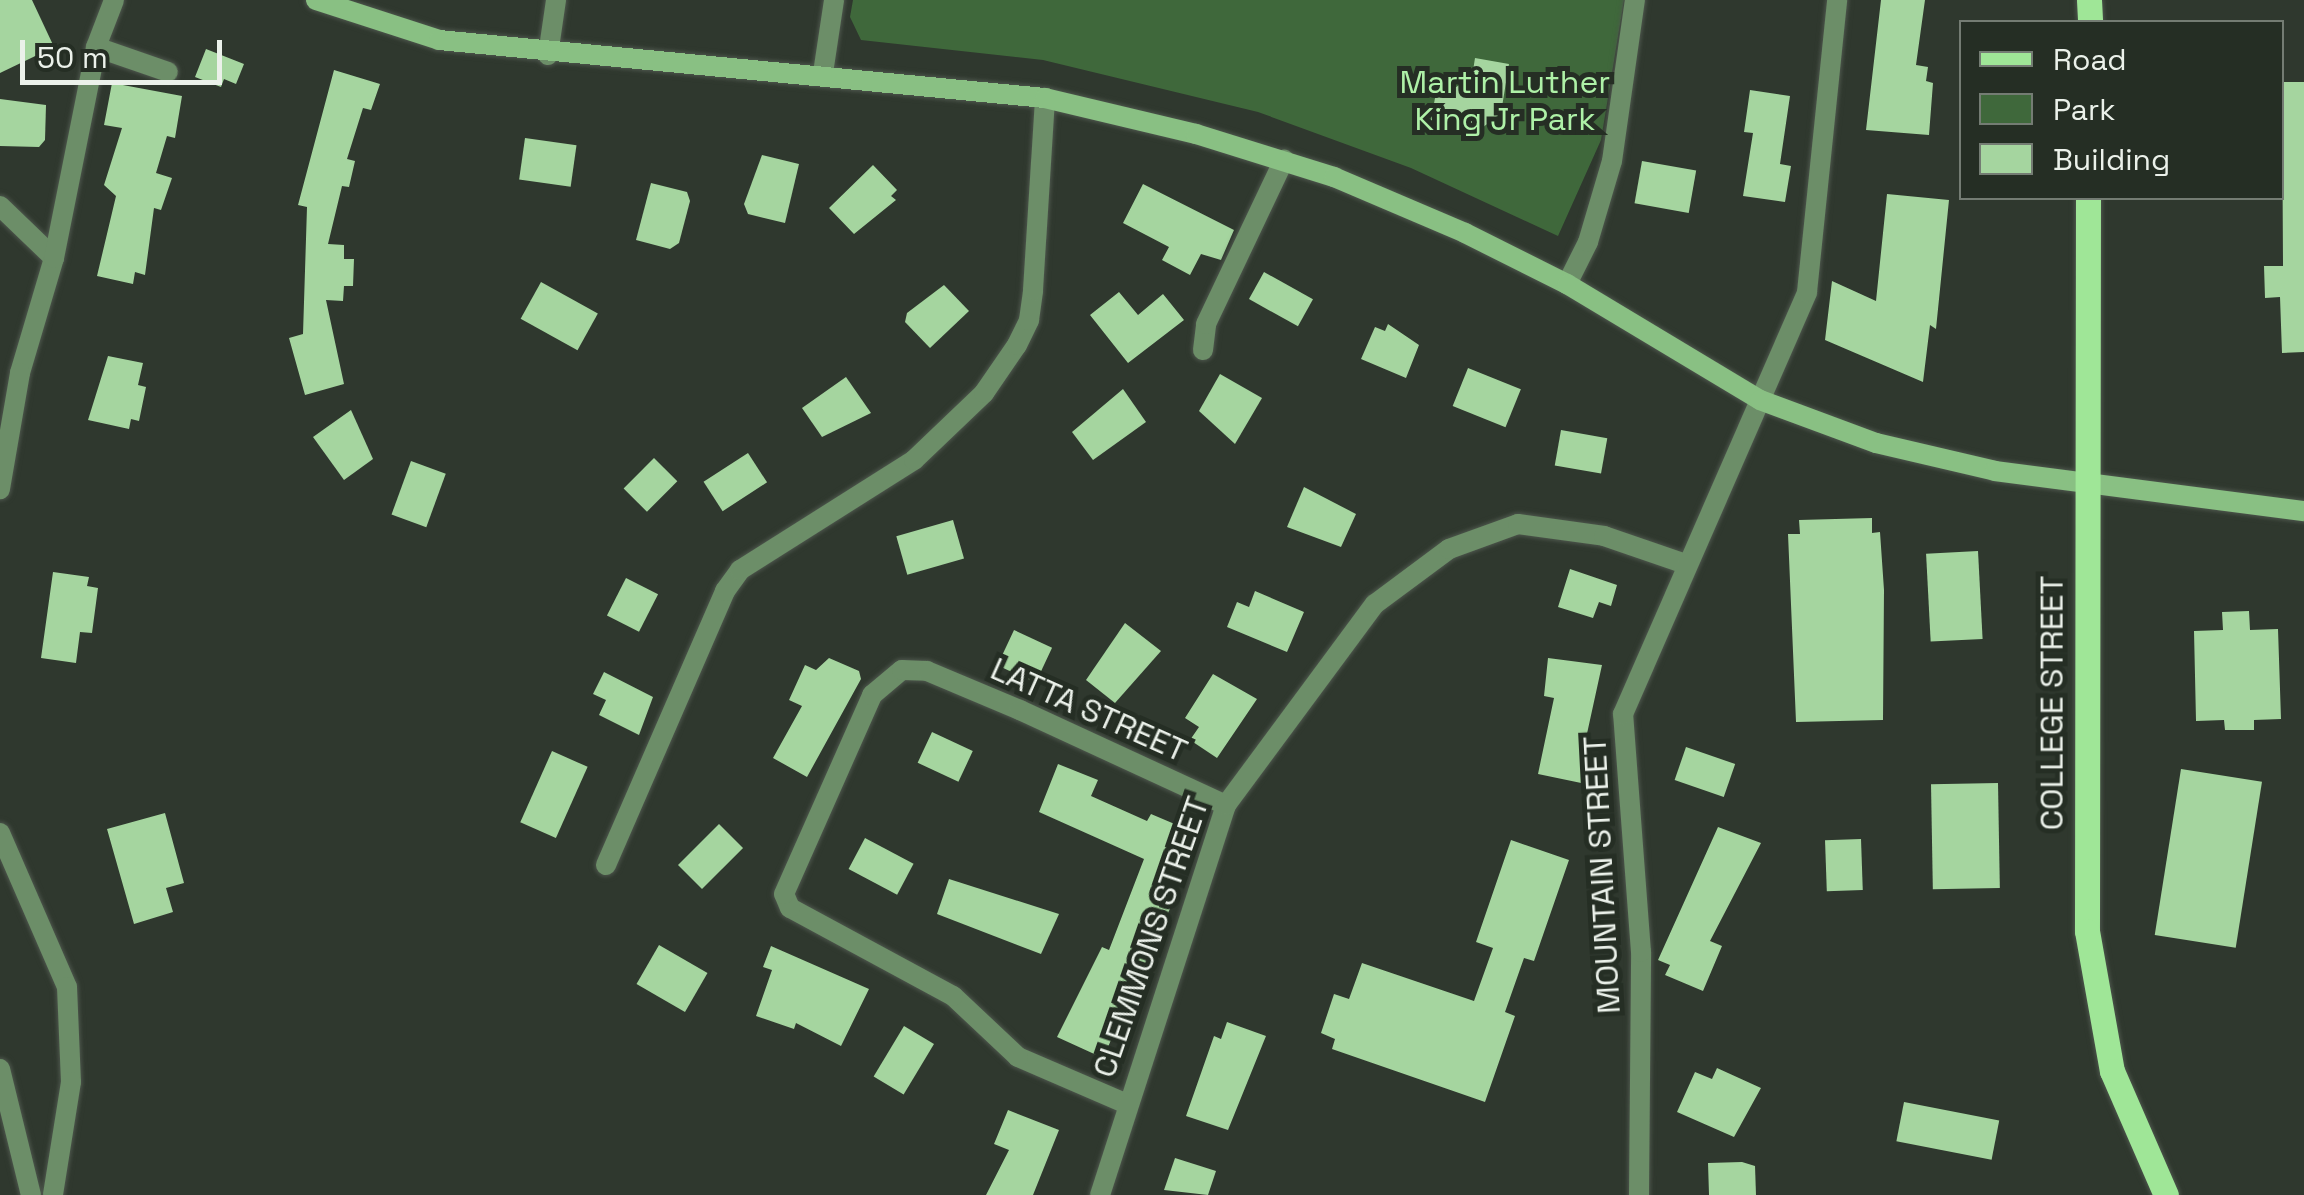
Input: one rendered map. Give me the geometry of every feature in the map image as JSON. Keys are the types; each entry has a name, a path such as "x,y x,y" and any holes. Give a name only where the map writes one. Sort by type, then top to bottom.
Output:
{"main road":[{"path":"316,0 439,40 548,55 823,73 1044,98 1284,160 1465,233 1566,284 1760,400 1876,443 1995,472 2304,511"},
{"name":"COLLEGE STREET","path":"2088,200 2084,482 2088,931 2112,1070 2166,1195"}],"street":[{"path":"0,489 20,373 54,258 96,47 114,0"},
{"path":"548,55 556,0"},
{"path":"823,73 834,0"},
{"path":"1566,284 1588,242 1612,161 1636,0"},
{"name":"MOUNTAIN STREET","path":"1638,1195 1641,952 1623,714 1807,292 1837,0"},
{"path":"96,47 168,72"},
{"path":"606,865 725,590 740,570 914,460 984,392 1016,345 1029,320 1044,98"},
{"path":"1204,350 1206,324 1284,160"},
{"path":"0,206 54,258"},
{"name":"CLEMMONS STREET","path":"1100,1195 1226,805 1374,604 1449,548 1518,524 1558,525 1686,564"},
{"name":"LATTA STREET","path":"1127,1104 1018,1057 953,996 790,908 784,894 872,695 902,670 927,671 1226,805"},
{"path":"0,833 67,987 71,1082 53,1195"},
{"path":"0,1069 31,1195"}],"green space":[{"name":"Martin Luther King Jr Park","path":"853,0 1624,0 1601,140 1558,236 1411,168 1258,112 1043,60 861,40 850,17"}],"building":[{"path":"0,0 32,0 54,47 0,73"},
{"path":"1881,0 1925,0 1916,65 1928,67 1926,81 1933,83 1929,135 1866,130"},
{"path":"206,49 244,64 236,84 224,79 221,87 195,77"},
{"path":"1475,58 1509,64 1501,113 1482,128 1431,120 1437,87 1453,89 1472,77"},
{"path":"334,70 380,84 371,110 363,108 347,159 355,161 349,187 342,186 328,244 344,245 344,259 354,259 353,286 344,286 343,301 326,300 344,384 305,395 289,338 303,334 307,207 298,205"},
{"path":"2284,82 2304,82 2304,352 2282,353 2280,297 2265,298 2264,266 2283,266"},
{"path":"112,83 182,96 175,138 167,136 156,173 172,178 161,210 154,208 145,275 135,272 133,284 97,276 116,196 104,185 122,128 104,125"},
{"path":"1750,90 1790,96 1780,164 1791,166 1785,202 1743,196 1753,133 1744,132"},
{"path":"0,99 46,105 45,140 39,147 0,146"},
{"path":"525,138 576,145 571,187 519,180"},
{"path":"762,155 799,164 785,223 748,214 744,204"},
{"path":"1642,161 1696,171 1689,213 1635,203"},
{"path":"873,165 897,190 891,196 896,200 854,234 829,208"},
{"path":"651,183 687,192 690,201 679,243 670,249 636,240"},
{"path":"1143,184 1234,230 1221,260 1201,254 1190,275 1162,260 1169,247 1123,223"},
{"path":"1887,194 1949,200 1936,329 1930,325 1923,382 1825,340 1832,281 1876,301"},
{"path":"1264,272 1313,299 1298,326 1249,299"},
{"path":"541,282 598,314 577,350 521,319"},
{"path":"944,285 969,311 930,348 905,322 907,313"},
{"path":"1119,292 1138,315 1163,294 1184,320 1128,363 1090,315"},
{"path":"1388,324 1419,345 1406,378 1361,359 1375,327 1385,331"},
{"path":"108,356 143,363 138,385 146,387 139,421 131,419 129,429 88,420"},
{"path":"1468,368 1521,389 1505,427 1453,406"},
{"path":"1220,374 1262,398 1235,444 1199,411"},
{"path":"846,377 871,413 822,437 802,408"},
{"path":"1123,389 1146,422 1093,460 1072,432"},
{"path":"351,410 373,459 344,480 313,437"},
{"path":"1561,430 1607,438 1601,474 1555,465"},
{"path":"748,453 767,482 723,511 704,482"},
{"path":"654,458 677,481 647,512 624,488"},
{"path":"411,461 446,474 426,527 392,515"},
{"path":"1304,487 1356,514 1341,547 1287,527"},
{"path":"1872,518 1872,533 1880,532 1884,590 1883,720 1796,722 1788,534 1800,534 1799,520"},
{"path":"953,520 964,558 907,575 896,536"},
{"path":"1978,551 1983,639 1931,642 1926,554"},
{"path":"1570,569 1617,585 1611,606 1599,602 1593,618 1558,607"},
{"path":"53,572 89,577 87,586 98,588 92,633 80,632 76,663 41,658"},
{"path":"626,578 658,594 639,632 607,615"},
{"path":"1255,591 1304,612 1287,652 1227,627 1237,602 1249,607"},
{"path":"2249,611 2250,630 2278,629 2281,719 2254,720 2254,730 2225,730 2224,720 2196,721 2194,631 2223,630 2222,612"},
{"path":"1125,623 1161,651 1115,703 1086,680"},
{"path":"1014,630 1052,648 1036,683 998,665"},
{"path":"829,658 859,671 861,679 807,777 773,758 802,706 789,700 805,665 816,670"},
{"path":"1548,658 1602,665 1583,752 1592,754 1586,784 1538,774 1554,698 1544,696"},
{"path":"604,672 653,697 639,735 599,715 606,700 593,694"},
{"path":"1213,674 1257,699 1217,758 1190,740 1199,727 1185,718"},
{"path":"932,732 973,751 958,782 918,763"},
{"path":"1686,747 1735,764 1724,797 1675,780"},
{"path":"552,751 588,767 556,838 520,822"},
{"path":"1058,764 1098,780 1091,796 1147,821 1151,814 1184,828 1156,891 1173,902 1103,1058 1057,1037 1102,947 1109,950 1144,859 1039,812"},
{"path":"2181,769 2262,782 2236,948 2155,935"},
{"path":"1998,783 2000,888 1933,889 1931,784"},
{"path":"165,813 184,883 166,888 173,912 134,924 107,829"},
{"path":"719,824 743,848 702,889 678,865"},
{"path":"1718,827 1761,843 1710,941 1722,946 1703,991 1665,975 1670,965 1658,960"},
{"path":"865,838 914,864 897,895 849,869"},
{"path":"1861,839 1863,890 1827,891 1825,840"},
{"path":"1511,840 1569,860 1534,961 1524,958 1505,1012 1515,1016 1485,1102 1332,1049 1335,1039 1321,1033 1334,994 1349,999 1362,963 1474,1001 1493,948 1476,942"},
{"path":"949,879 1059,914 1041,954 937,914"},
{"path":"659,945 707,973 685,1012 636,984"},
{"path":"771,946 869,989 841,1046 796,1023 794,1029 756,1016 772,970 763,967"},
{"path":"1227,1022 1266,1036 1228,1130 1186,1116 1214,1036 1221,1039"},
{"path":"904,1026 934,1044 904,1095 874,1077"},
{"path":"1717,1068 1761,1088 1734,1137 1677,1112 1695,1072 1712,1079"},
{"path":"1904,1102 1999,1121 1992,1160 1896,1141"},
{"path":"1008,1110 1059,1130 1033,1195 986,1195 1009,1150 994,1144"},
{"path":"1175,1158 1216,1171 1208,1195 1164,1190"},
{"path":"1742,1162 1755,1166 1756,1195 1709,1195 1708,1163"}]}
